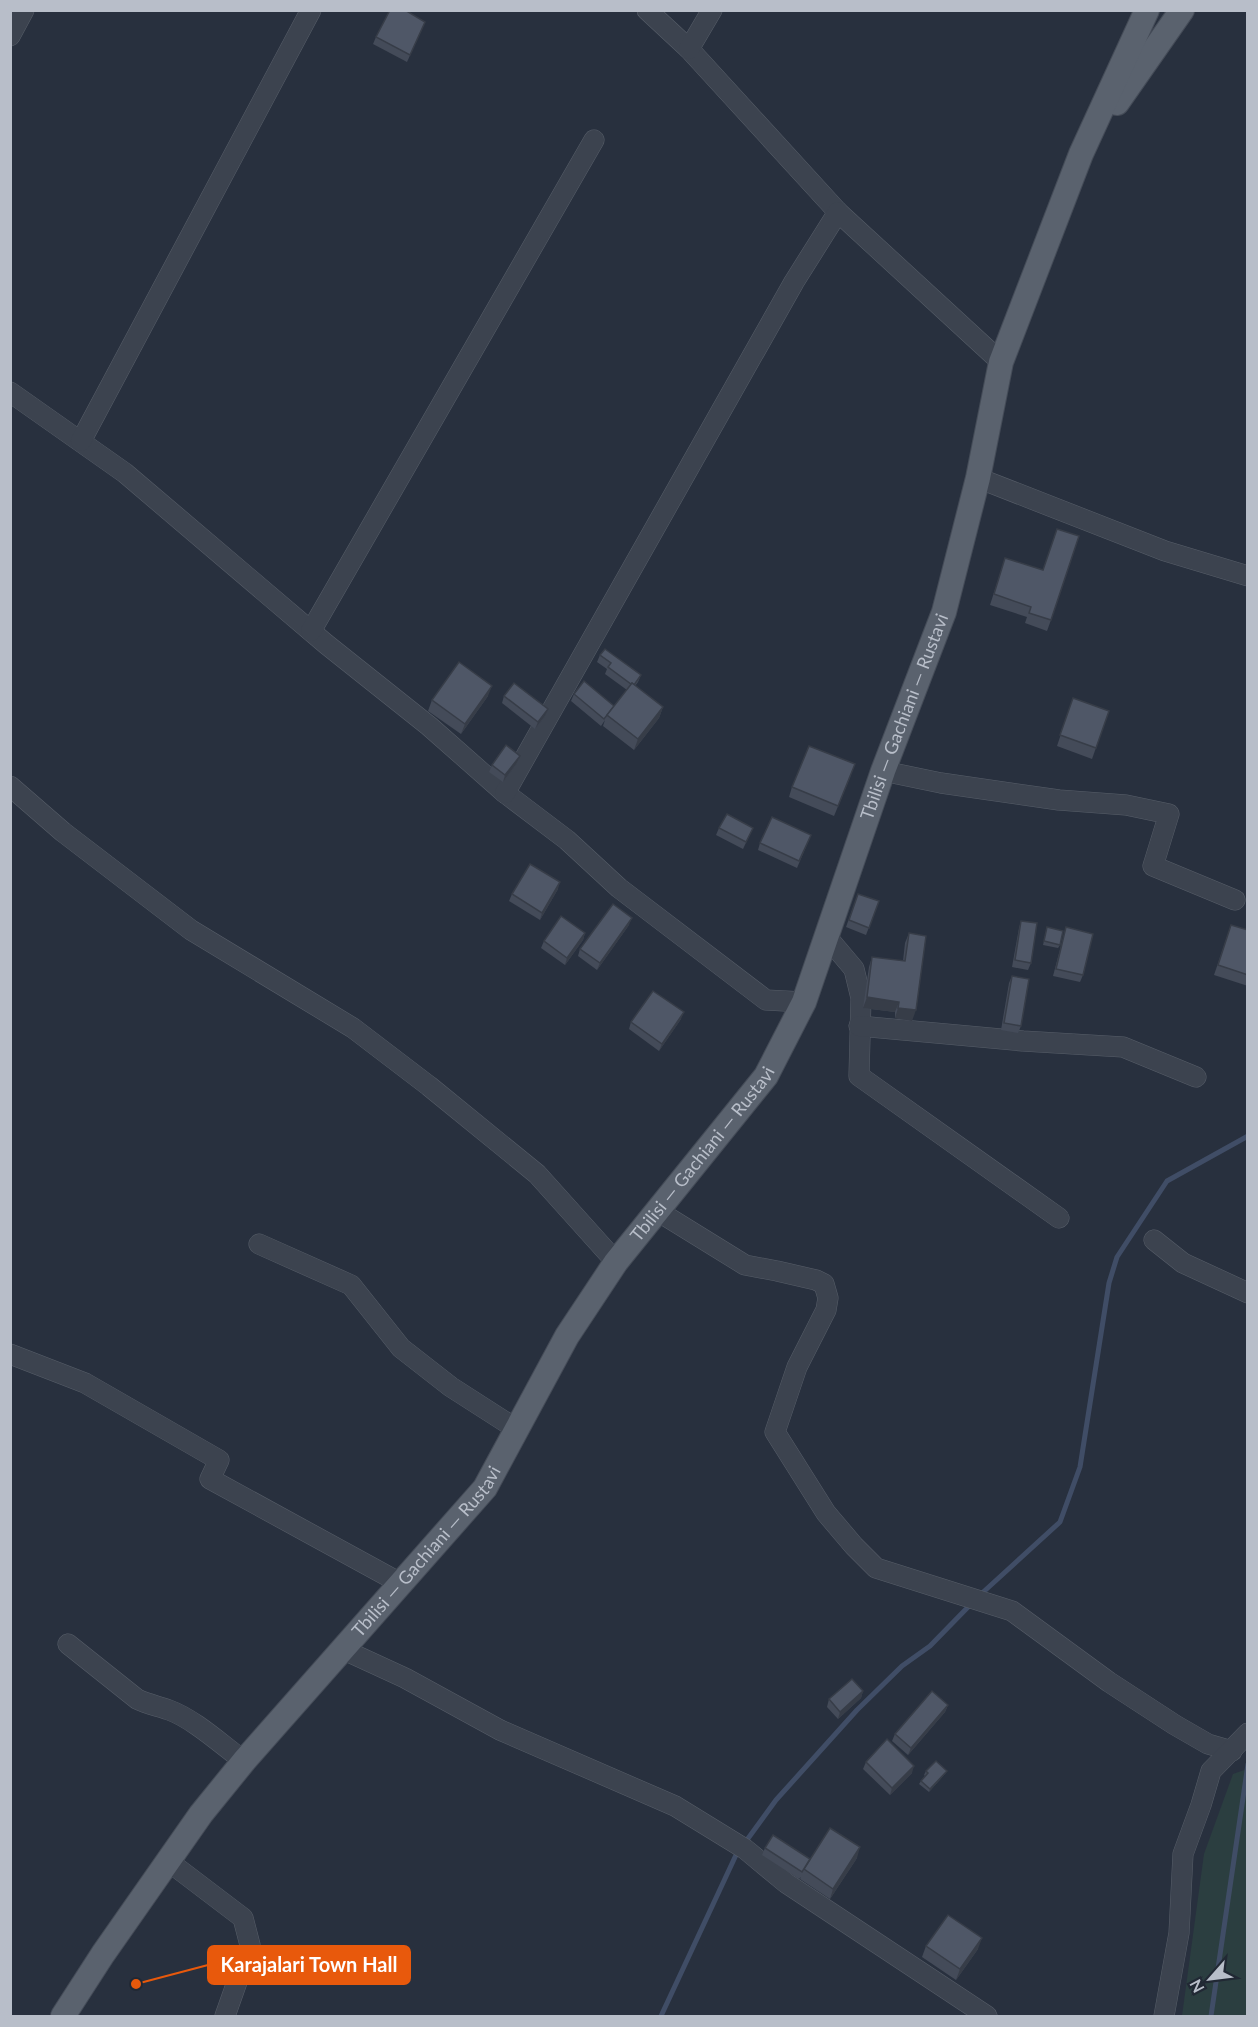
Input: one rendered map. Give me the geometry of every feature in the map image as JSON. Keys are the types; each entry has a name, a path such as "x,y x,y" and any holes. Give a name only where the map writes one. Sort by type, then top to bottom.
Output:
{"main road":[{"name":"Tbilisi — Gachiani — Rustavi","path":"63,2016 103,1954 201,1814 244,1761 485,1488 567,1336 616,1262 766,1076 804,1002 884,771 944,612 978,478 1001,362 1081,154 1147,10"},
{"name":"Tbilisi — Gachiani — Rustavi","path":"1081,154 1182,10"}],"street":[{"path":"10,36 24,10"},
{"path":"81,441 311,10"},
{"path":"647,10 688,49 838,212 1001,362"},
{"path":"688,49 712,10"},
{"path":"311,631 594,140"},
{"path":"505,792 794,282 838,212"},
{"path":"10,392 125,473 311,631 429,726 505,792 567,840 619,888 766,1000 804,1002"},
{"path":"978,478 1166,551 1248,576"},
{"path":"884,771 940,783 1059,800 1126,805 1169,814 1153,866 1235,900"},
{"path":"12,790 191,930 353,1028 429,1086 537,1174 616,1262"},
{"path":"826,937 854,969 861,998 859,1076 1059,1218"},
{"path":"859,1026 1023,1041 1123,1047 1196,1077"},
{"path":"656,1210 745,1265 777,1270 824,1284 828,1298 826,1310 797,1367 775,1432 825,1514 876,1568 1012,1611 1109,1682 1174,1725 1208,1744 1232,1751"},
{"path":"1154,1239 1183,1263 1248,1293"},
{"path":"260,1244 351,1285 401,1348 451,1387 518,1430"},
{"path":"10,1354 85,1383 219,1460 210,1479 402,1584"},
{"path":"68,1644 137,1699 170,1710 189,1721 244,1761"},
{"path":"342,1649 405,1678 500,1730 675,1806 745,1849 786,1883 987,2016"},
{"path":"1164,2016 1179,1933 1183,1854 1211,1771 1248,1733"},
{"path":"168,1861 243,1918 250,1945 225,2016"}],"shaded area":[{"path":"1247,1769 1247,2016 1182,2016 1204,1854 1233,1774"}],"building":[{"path":"390,10 405,10 425,22 410,55 376,37"},
{"path":"1057,529 1079,536 1051,620 1029,613 1031,607 994,594 1005,558 1043,570"},
{"path":"605,649 641,675 634,685 608,667 611,663 600,655"},
{"path":"459,662 492,686 465,724 432,700"},
{"path":"584,681 614,706 604,719 574,694"},
{"path":"514,683 548,709 538,722 504,696"},
{"path":"632,683 663,707 638,739 607,715"},
{"path":"1073,698 1109,711 1096,748 1060,735"},
{"path":"506,745 520,756 505,775 492,765"},
{"path":"809,746 855,764 838,806 792,787"},
{"path":"727,814 753,828 746,842 719,828"},
{"path":"772,817 811,835 799,861 760,843"},
{"path":"530,864 560,882 542,913 512,894"},
{"path":"858,894 879,901 869,928 849,920"},
{"path":"613,904 632,918 600,963 580,949"},
{"path":"561,916 585,933 567,958 544,941"},
{"path":"1021,921 1037,923 1031,963 1015,960"},
{"path":"1231,925 1248,930 1248,975 1218,965"},
{"path":"1047,927 1063,931 1060,945 1044,941"},
{"path":"1066,927 1093,934 1083,975 1056,969"},
{"path":"909,933 926,936 916,1010 898,1008 899,1002 867,997 872,957 905,961"},
{"path":"1012,976 1029,979 1021,1026 1004,1023"},
{"path":"653,991 684,1012 662,1044 631,1022"},
{"path":"852,1679 863,1691 840,1712 829,1699"},
{"path":"932,1691 948,1705 911,1748 895,1734"},
{"path":"887,1739 914,1766 892,1788 866,1762"},
{"path":"936,1761 947,1771 930,1789 921,1781 928,1773 926,1771"},
{"path":"830,1828 860,1847 833,1889 804,1869"},
{"path":"773,1835 810,1859 802,1872 765,1848"},
{"path":"948,1915 982,1938 960,1969 926,1946"}],"waterway":[{"path":"980,1595 1060,1522 1080,1467 1109,1283 1117,1257 1167,1181 1248,1136"},
{"path":"661,2016 736,1855 776,1800 857,1710 902,1666 930,1646 971,1604"},
{"path":"1211,2016 1248,1764"}],"place":[{"name":"Karajalari Town Hall","path":"136,1984"}]}
